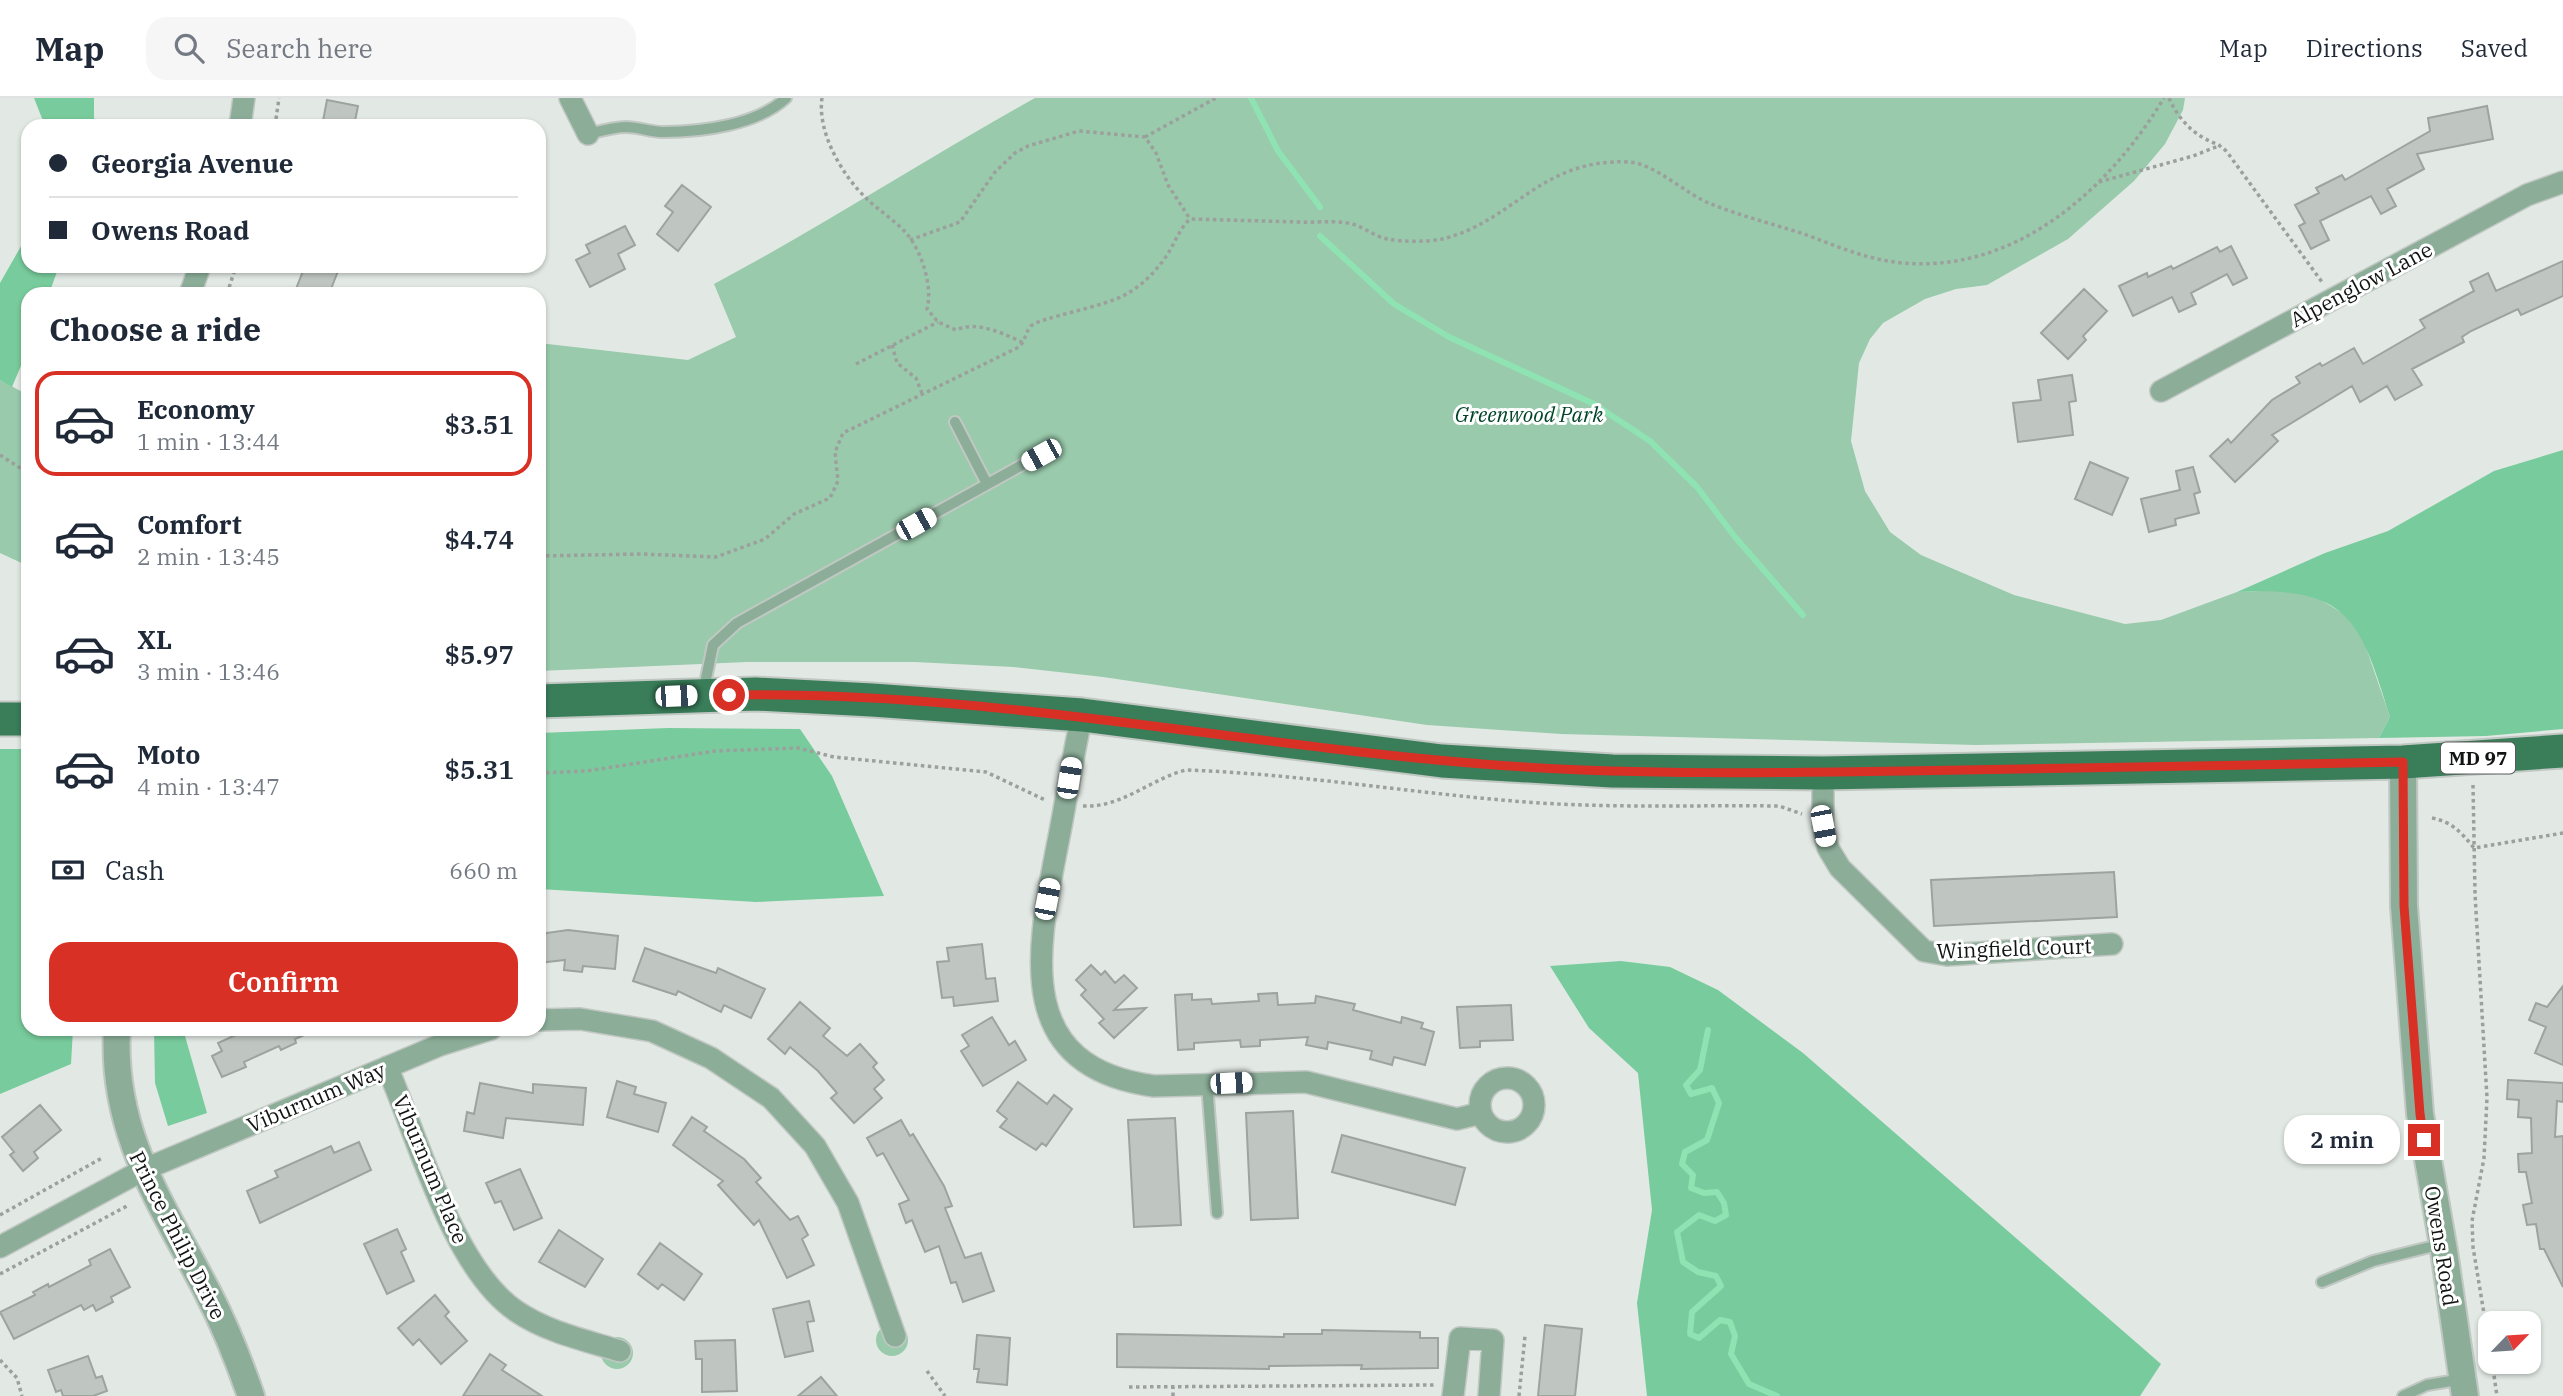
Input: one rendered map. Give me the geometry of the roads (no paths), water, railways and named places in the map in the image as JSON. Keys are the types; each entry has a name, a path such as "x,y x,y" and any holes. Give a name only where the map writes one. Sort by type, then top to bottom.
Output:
{"main road":[{"name":"MD 97","path":"546,701 703,695 810,696 1082,715 1350,750 1502,766 1612,771 1823,772 2403,762 2563,751"},
{"path":"0,719 21,719"}],"street":[{"path":"241,119 244,98"},
{"path":"570,98 589,134"},
{"name":"Alpenglow Lane","path":"2161,391 2527,195 2563,182"},
{"path":"1082,715 1042,937 1041,986 1048,1012 1071,1051 1110,1077 1154,1086 1306,1082 1457,1119 1481,1113"},
{"name":"Owens Road","path":"2403,762 2404,906 2420,1114 2464,1388"},
{"name":"Wingfield Court","path":"1823,772 1823,826 1828,848 1840,868 1924,951 1947,955 2112,944"},
{"path":"546,1020 580,1018 652,1031 711,1058 771,1098 815,1146 848,1203 895,1336"},
{"name":"Prince Philip Drive","path":"117,1036 116,1056 123,1113 143,1170 226,1330 251,1396"},
{"name":"Viburnum Way","path":"0,1247 143,1170 440,1045 469,1036"},
{"name":"Viburnum Place","path":"387,1067 457,1237 481,1276 513,1310 548,1330 620,1351"},
{"path":"1446,1391 1460,1338 1493,1340 1489,1396"}],"lane":[{"path":"589,134 626,127 660,132 693,131 748,118 775,108 786,98"},
{"path":"955,422 987,484"},
{"path":"703,695 708,656 723,634 774,602 1041,455"},
{"path":"1207,1084 1217,1213"},
{"path":"2322,1282 2373,1261 2443,1244"},
{"path":"2403,1396 2427,1385 2464,1388"}],"waterway":[{"path":"1251,98 1278,151 1320,207"},
{"path":"1320,236 1394,304 1449,337 1594,404 1650,441 1697,487 1735,537 1803,615"},
{"path":"1708,1030 1700,1070 1686,1085 1691,1094 1712,1088 1719,1103 1707,1140 1685,1152 1682,1164 1693,1175 1691,1188 1704,1193 1717,1192 1724,1203 1726,1215 1715,1221 1699,1215 1677,1232 1683,1262 1698,1272 1716,1276 1721,1286 1692,1312 1690,1334 1699,1338 1720,1320 1730,1322 1735,1336 1731,1354 1749,1384 1777,1396"}],"park label":[{"name":"Greenwood Park","path":"1529,414"}]}
